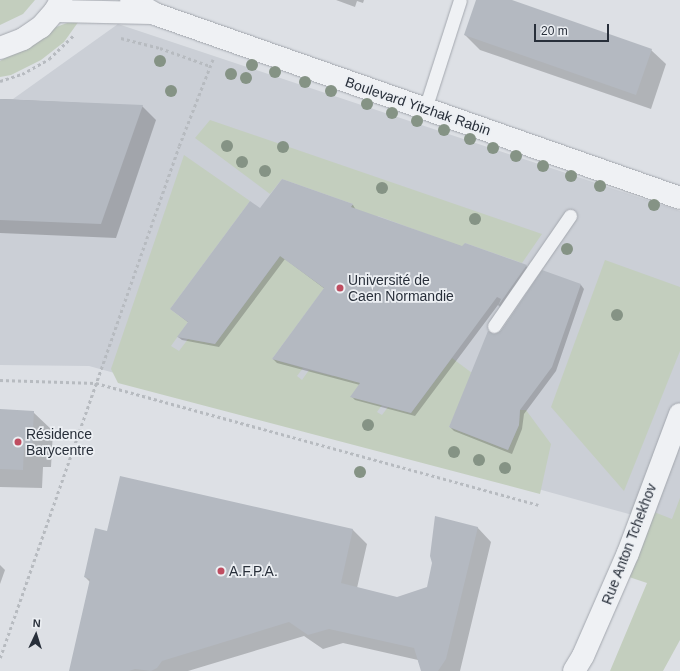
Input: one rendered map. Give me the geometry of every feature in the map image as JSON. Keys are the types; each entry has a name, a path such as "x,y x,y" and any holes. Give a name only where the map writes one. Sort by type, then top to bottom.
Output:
{"street":[{"name":"Boulevard Yitzhak Rabin","path":"131,0 155,14 680,198"},
{"name":"Boulevard Yitzhak Rabin","path":"58,5 155,14"},
{"path":"0,48 23,39 41,27 58,5"},
{"name":"Rue Anton Tchekhov","path":"574,671 583,656 628,553 642,511 680,414"}],"lane":[{"path":"425,108 460,0"},
{"path":"494,326 570,216"}],"path":[{"path":"0,80 22,74 49,59 76,32"},
{"path":"116,36 160,48 210,66"},
{"path":"0,658 179,146 214,56"},
{"path":"0,380 96,383 538,505"}],"shaded area":[{"name":"Université de Caen Normandie","path":"118,24 680,211 680,528 89,366 0,365 0,99 13,99"}],"green space":[{"path":"0,0 35,0 23,14 0,25"},
{"path":"79,21 64,42 41,60 11,75 0,77 0,61 48,30 67,23"},
{"path":"210,120 542,234 522,263 465,243 436,283 435,237 378,216 367,231 345,215 353,204 282,179 270,194 195,138"},
{"path":"184,155 250,201 170,309 188,322 171,346 179,351 188,339 215,344 292,240 336,272 272,359 303,368 297,376 302,380 309,370 333,376 384,307 382,405 377,412 382,415 388,407 411,413 452,358 484,382 460,402 449,427 508,450 519,425 520,410 526,410 551,444 540,494 118,383 111,369"},
{"path":"605,260 680,287 680,351 624,491 551,407"},
{"path":"680,498 680,640 663,671 610,671 647,583 626,576 654,512 672,519"}],"building":[{"path":"476,0 512,0 652,49 636,95 464,35"},
{"path":"0,99 143,105 101,224 0,220"},
{"path":"282,179 353,204 351,207 462,246 465,243 527,265 498,306 501,299 497,297 411,413 350,397 360,383 272,359 324,288 280,256 215,344 177,337 188,322 170,309 250,201 260,208"},
{"path":"542,270 581,284 552,367 520,410 519,425 508,450 449,427 488,331 494,334 501,331"},
{"name":"Résidence Barycentre","path":"0,409 34,411 32,448 24,448 23,470 0,469"},
{"name":"A.F.P.A.","path":"120,476 353,529 341,583 397,597 427,587 432,563 430,556 435,516 478,527 446,659 438,671 421,671 414,648 329,629 308,635 289,622 162,661 157,668 151,671 135,669 129,671 69,671 90,579 84,577 95,528 107,531"}],"place":[{"name":"Université de Caen Normandie","path":"340,288"},
{"name":"Résidence Barycentre","path":"18,442"},
{"name":"A.F.P.A.","path":"221,571"}]}
